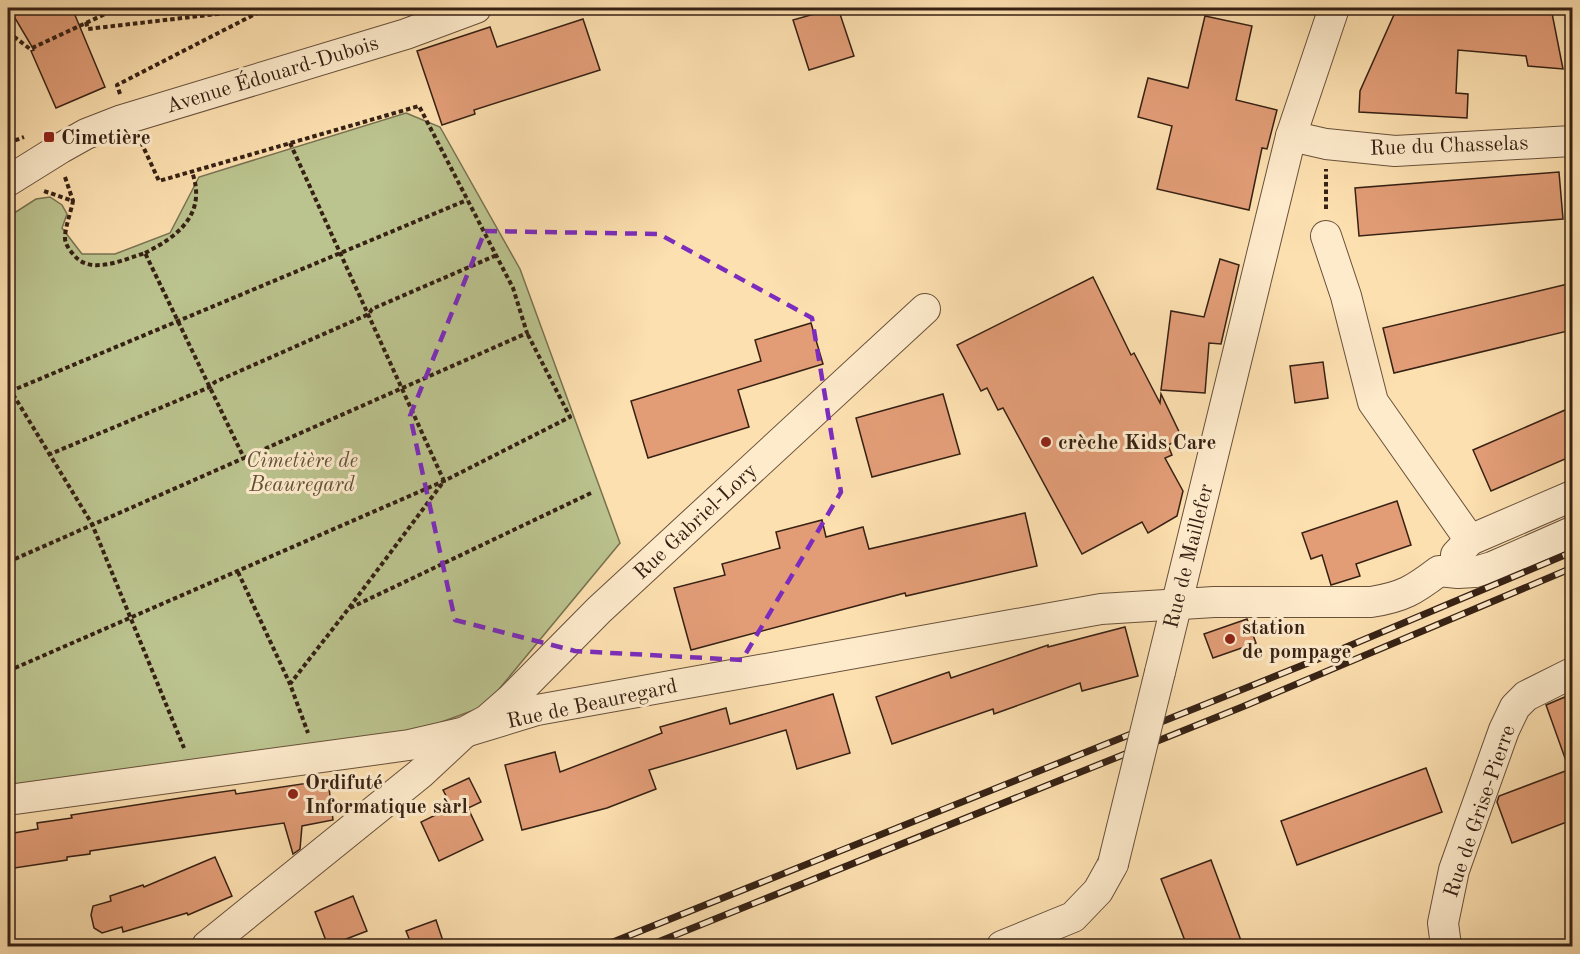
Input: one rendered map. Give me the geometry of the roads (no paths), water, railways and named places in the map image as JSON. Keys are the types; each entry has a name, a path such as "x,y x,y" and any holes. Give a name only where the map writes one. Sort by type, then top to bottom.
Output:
{"street":[{"name":"Avenue Édouard-Dubois","path":"20,184 86,134 122,120 406,34 476,8"},
{"name":"Rue de Maillefer","path":"1002,946 1073,917 1098,891 1113,864 1291,136 1334,8"},
{"name":"Rue du Chasselas","path":"1291,136 1326,144 1395,151 1572,141"},
{"path":"1326,236 1346,297 1373,402 1470,540"},
{"name":"Rue Gabriel-Lory","path":"465,732 488,720 511,699 599,610 925,309"},
{"path":"1439,571 1470,540 1572,496"},
{"path":"1439,571 1475,572 1492,567 1572,532"},
{"name":"Rue de Beauregard","path":"8,800 409,745 465,732 537,710 1089,611 1237,602 1371,602 1394,599 1415,590 1439,571"},
{"name":"Rue de Grise-Pierre","path":"1446,946 1443,922 1454,870 1504,730 1515,707 1526,696 1572,672"},
{"path":"207,946 411,781 465,732"}],"railway":[{"path":"603,946 1318,659 1572,552"},
{"path":"648,946 1242,707 1572,568"}],"place":[{"name":"Cimetière","path":"49,137"},
{"name":"crèche Kids Care","path":"1046,442"},
{"name":"station de pompage","path":"1230,639"},
{"name":"Ordifuté Informatique sàrl","path":"293,794"}],"park label":[{"name":"Cimetière de Beauregard","path":"302,472"}]}
